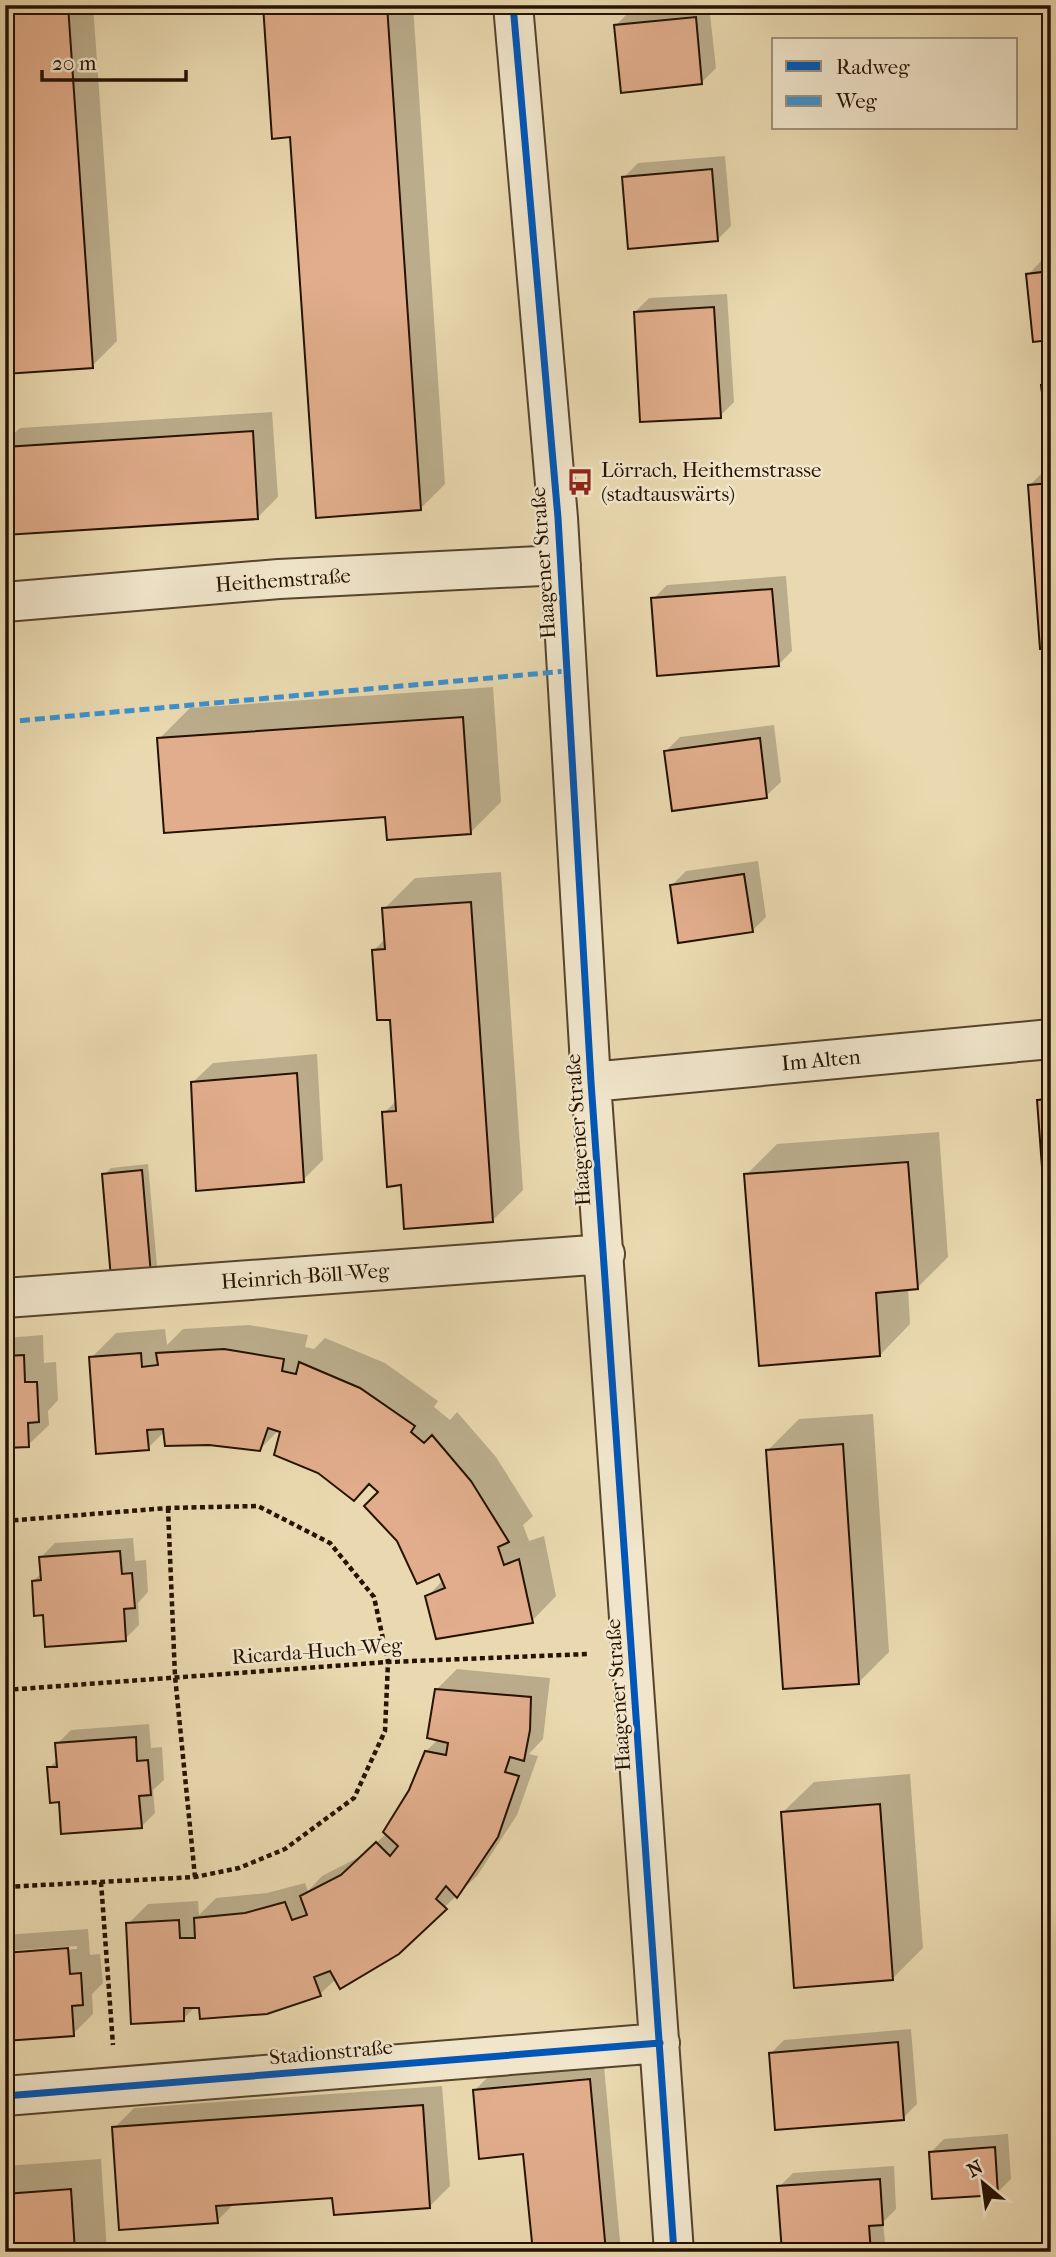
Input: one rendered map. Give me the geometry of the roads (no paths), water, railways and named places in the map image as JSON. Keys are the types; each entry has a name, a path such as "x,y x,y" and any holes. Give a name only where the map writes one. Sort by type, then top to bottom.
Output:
{"street":[{"name":"Haagener Straße","path":"513,5 561,565 591,1082 674,2252"},
{"name":"Heithemstraße","path":"5,602 279,579 561,565"},
{"name":"Im Alten","path":"591,1082 1051,1039"},
{"name":"Heinrich-Böll-Weg","path":"5,1298 604,1254"},
{"name":"Stadionstraße","path":"5,2096 660,2043"}],"place":[{"name":"Lörrach, Heithemstrasse (stadtauswärts)","path":"580,482"}]}
